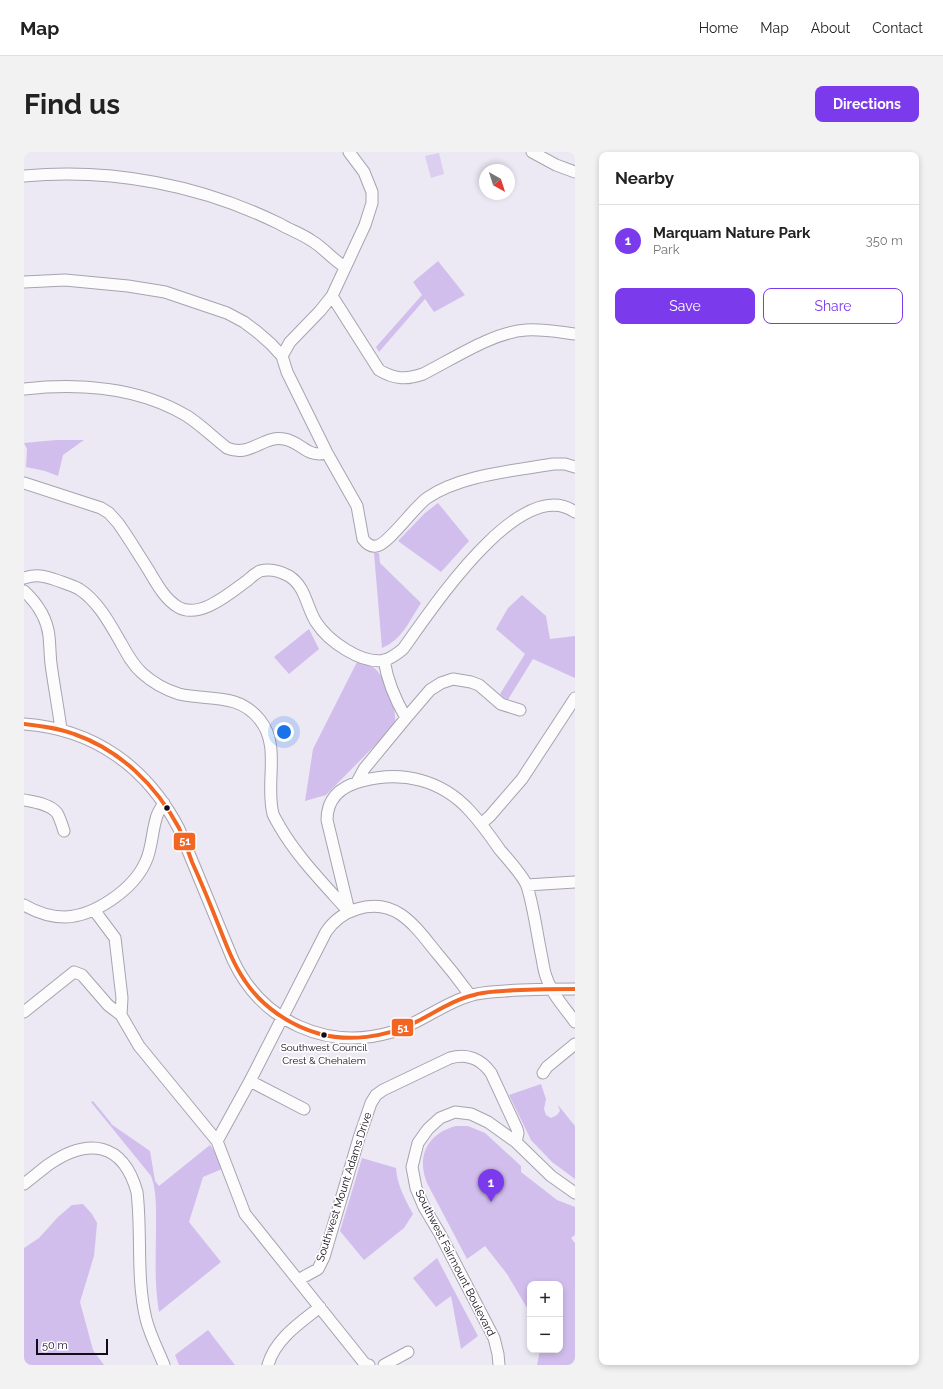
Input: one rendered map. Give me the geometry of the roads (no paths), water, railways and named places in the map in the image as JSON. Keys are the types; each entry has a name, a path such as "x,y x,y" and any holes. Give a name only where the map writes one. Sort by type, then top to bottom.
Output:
{"street":[{"path":"282,356 290,342 320,311 332,296 365,226 372,203 372,192 364,172 349,152"},
{"path":"532,152 556,165 575,172"},
{"path":"24,176 65,174 125,178 155,182 195,192 264,216 296,232 312,241 336,262 345,267"},
{"path":"24,282 65,280 123,285 165,292 212,307 244,322 271,344 282,356 287,372 327,453 357,506 363,539 366,543 373,546 377,546 384,542 419,504 440,490 470,479 553,464 565,464 575,467"},
{"path":"332,296 379,370 390,376 401,379 412,378 423,374 486,342 510,333 526,330 548,330 575,334"},
{"path":"24,389 63,386 90,387 112,390 148,399 170,407 187,416 227,448 232,450 249,450 265,441 284,439 313,454 321,455 327,453"},
{"path":"24,483 101,508 109,513 118,523 163,593 178,607 192,610 205,608 219,600 259,571 281,571 295,580 300,586 309,603 311,612 327,636 357,655 384,660 395,656 403,649 464,568 491,539 510,523 529,511 546,506 557,505 575,512"},
{"path":"24,578 39,575 72,585 84,592 103,613 133,663 144,674 160,686 178,693 233,701 249,709 260,720 269,734 271,756 270,797 274,816 286,838 349,912"},
{"path":"24,591 38,607 47,626 50,658 61,729"},
{"path":"384,660 385,668 400,708 406,718"},
{"path":"357,782 364,769 406,718 430,690 441,682 453,679 471,682 479,685 501,704 520,710"},
{"path":"481,824 490,816 516,786 575,698"},
{"path":"24,724 61,729 86,738 123,760 147,782 164,803 179,829 240,975 247,986 258,999 282,1017 304,1028 325,1035 344,1038 367,1038 403,1028 446,1005 470,995 490,992 575,989"},
{"path":"349,912 330,832 327,809 331,801 346,787 357,782 373,778 414,778 436,785 449,792 461,802 481,824 527,885 546,974 552,989 575,1022"},
{"path":"24,800 53,809 58,816 64,831"},
{"path":"24,905 42,913 63,917 94,910 119,894 141,870 147,860 157,814 164,803"},
{"path":"527,885 575,882"},
{"path":"217,1141 250,1081 326,932 341,916 365,906 378,906 394,910 408,919 421,932 470,995"},
{"path":"94,910 115,938 122,998 121,1015"},
{"path":"24,1012 74,972 82,975 108,1005 121,1015 139,1046 217,1141 245,1214 365,1364 369,1365"},
{"path":"543,1072 575,1044"},
{"name":"Southwest Mount Adams Drive","path":"298,1280 315,1271 324,1257 359,1138 371,1103 376,1095 382,1090 450,1058 460,1056 471,1057 478,1060 491,1074 517,1129 518,1133 516,1142"},
{"path":"250,1081 304,1109"},
{"name":"Southwest Fairmount Boulevard","path":"499,1365 494,1338 440,1234 424,1207 416,1188 412,1168 418,1143 440,1118 455,1112 471,1114 488,1122 516,1142 551,1176 575,1192"},
{"path":"24,1184 48,1165 65,1155 78,1150 92,1148 105,1150 117,1156 121,1160 134,1181 137,1192 141,1288 146,1318 164,1365"},
{"path":"268,1365 275,1348 284,1338 320,1307"},
{"path":"384,1365 408,1352"}],"place":[{"name":"Southwest Council Crest & Chehalem","path":"324,1035"},
{"name":"Marquam Nature Park","path":"491,1202"}]}
